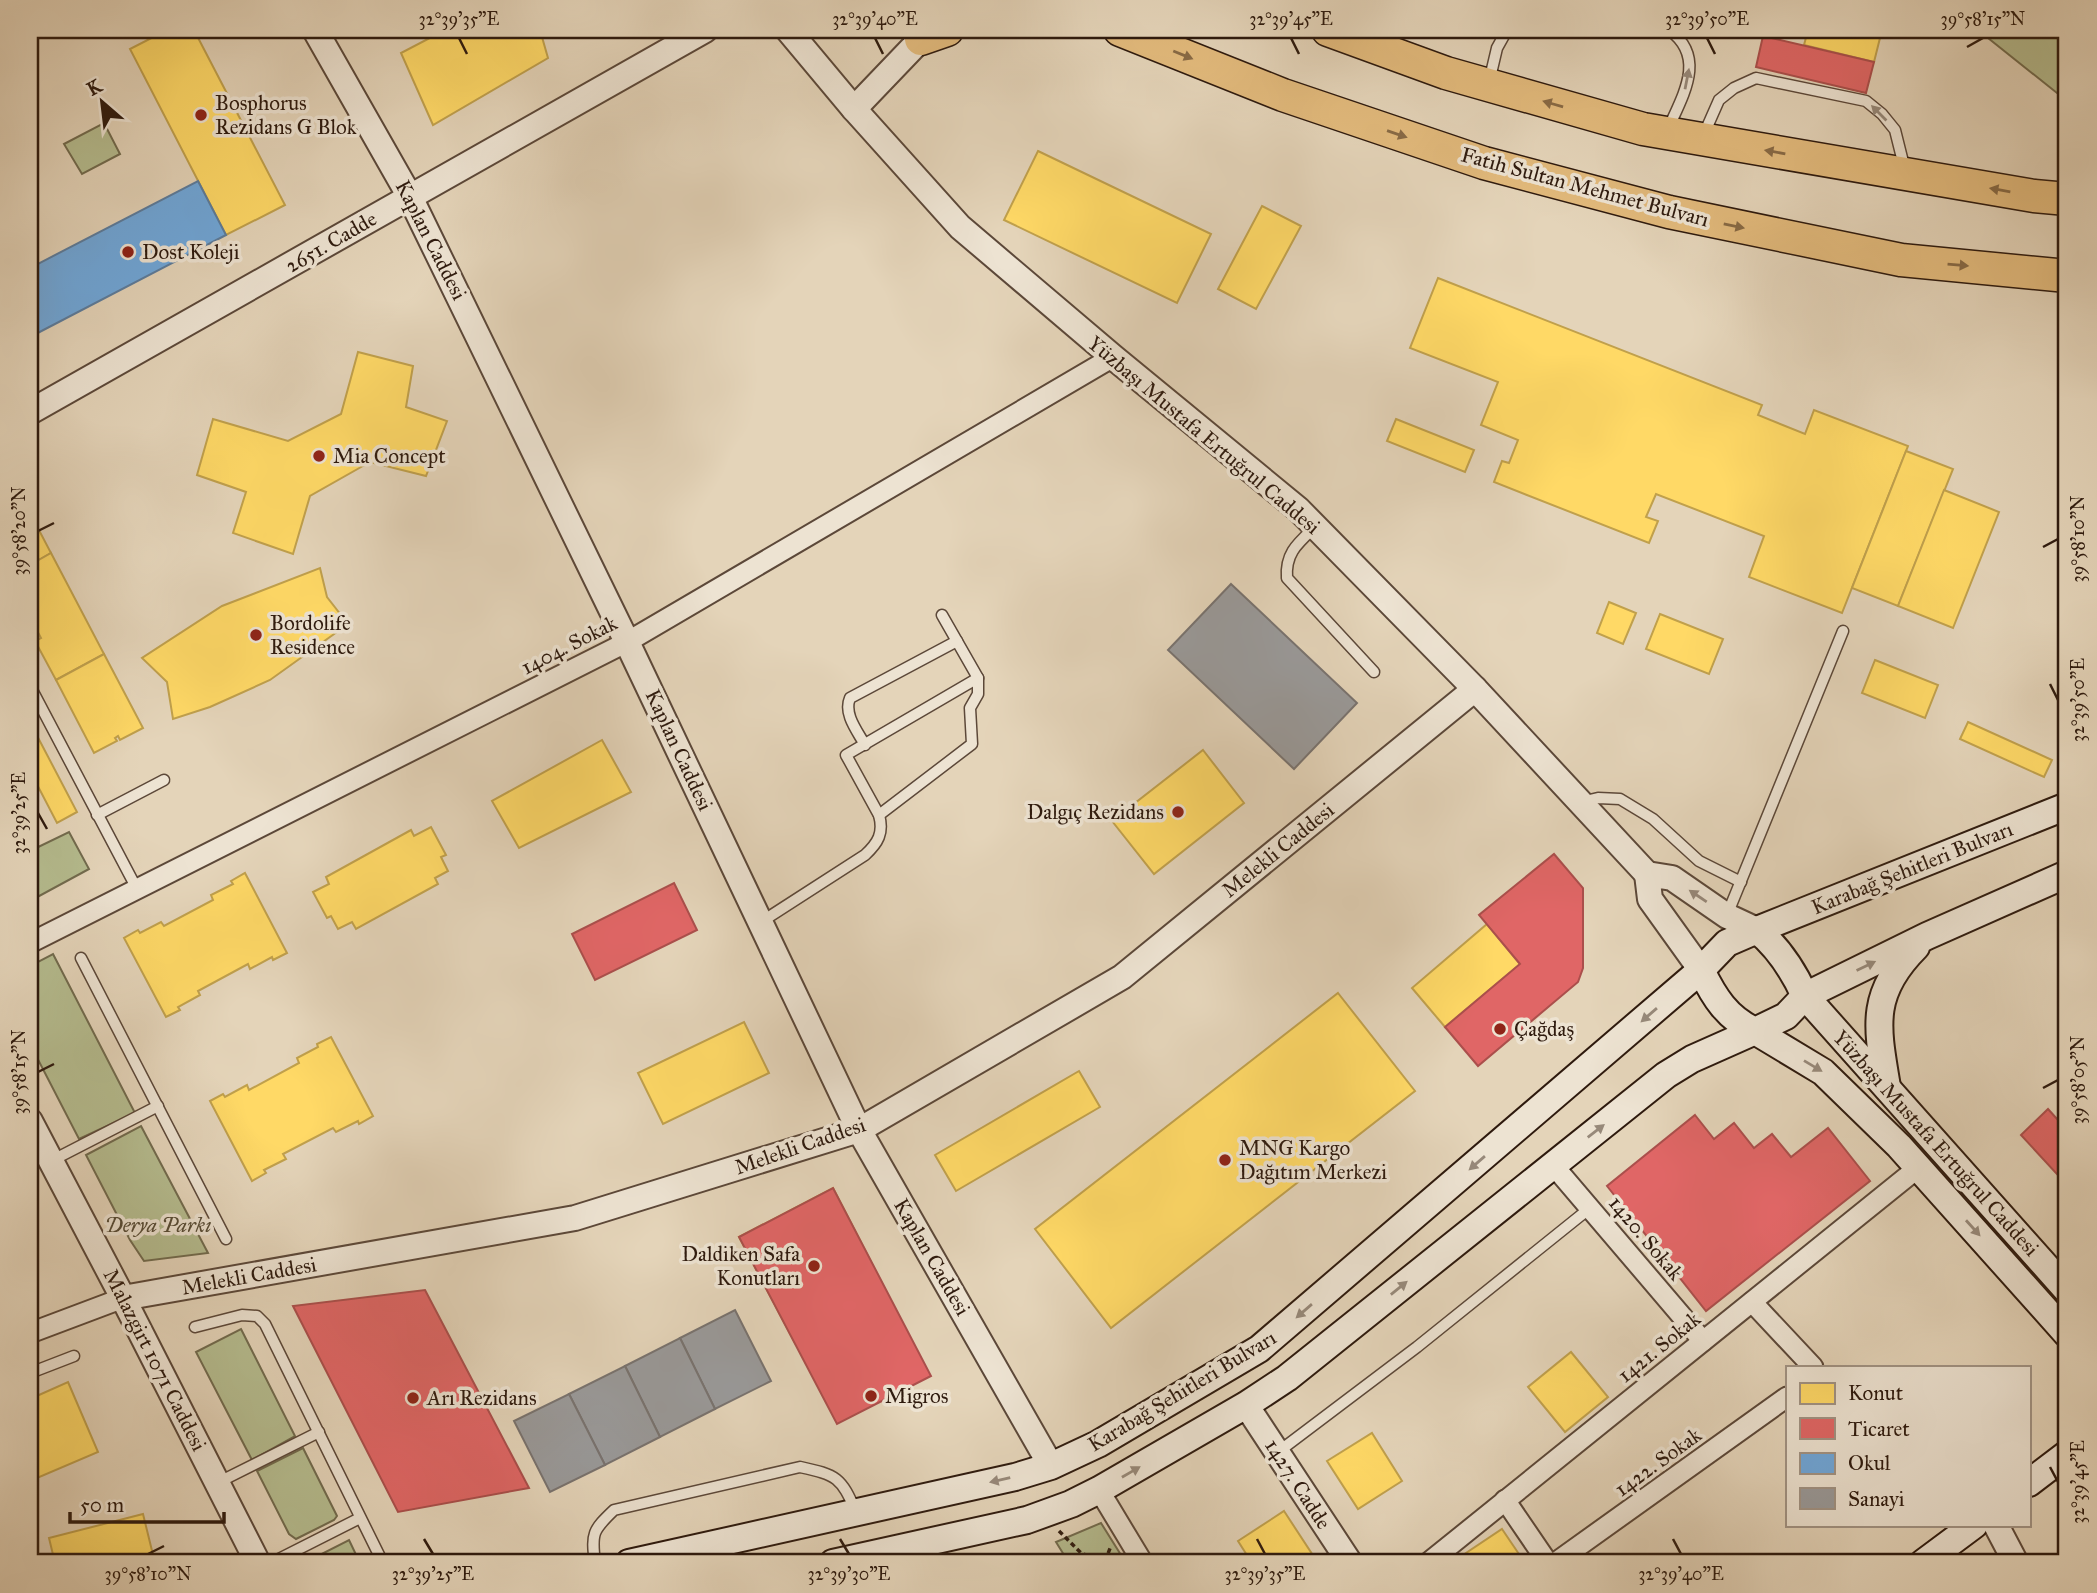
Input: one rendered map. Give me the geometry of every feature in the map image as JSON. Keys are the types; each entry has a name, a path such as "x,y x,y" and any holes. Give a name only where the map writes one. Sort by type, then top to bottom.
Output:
{"highway":[{"name":"Fatih Sultan Mehmet Bulvarı","path":"1120,30 1283,94 1484,163 1668,212 1901,260 2067,276"},
{"path":"1328,30 1388,40 1446,73 1643,129 2034,196 2067,199"}],"main road":[{"name":"Karabağ Şehitleri Bulvarı","path":"629,1563 1015,1477 1051,1466 1098,1444 1259,1349 1701,970 1727,943 2067,806"},
{"name":"Karabağ Şehitleri Bulvarı","path":"833,1563 1050,1512 1099,1490 1246,1405 1287,1378 1666,1075 1692,1059 1786,1016 1805,996 1927,936 2067,874"},
{"path":"1757,930 1777,949 1792,970 1805,996"},
{"path":"1887,1087 1878,1020 1882,996 1891,976 1927,936"},
{"path":"1701,970 1711,990 1729,1014 1739,1024 1755,1031"},
{"name":"Yüzbaşı Mustafa Ertuğrul Caddesi","path":"1805,996 2067,1290"},
{"name":"Yüzbaşı Mustafa Ertuğrul Caddesi","path":"1755,1031 1824,1072 1919,1167 2067,1334"},
{"path":"2030,1482 2067,1454"},
{"path":"1923,1563 1964,1527"}],"street":[{"name":"Kaplan Caddesi","path":"315,30 410,197 627,642 859,1129 1051,1466"},
{"name":"2651. Cadde","path":"30,412 705,30"},
{"name":"Yüzbaşı Mustafa Ertuğrul Caddesi","path":"788,30 960,227 1113,358 1298,509 1475,689 1647,874 1650,899 1701,970"},
{"path":"854,108 929,33"},
{"name":"1404. Sokak","path":"30,943 627,642 1113,358"},
{"name":"Melekli Caddesi","path":"123,1298 575,1218 859,1129 1122,977 1475,689"},
{"path":"1647,874 1672,878 1727,916 1757,930"},
{"name":"Malazgirt 1071 Caddesi","path":"30,1121 258,1563"},
{"name":"1420. Sokak","path":"1553,1165 1703,1341"},
{"name":"1421. Sokak","path":"1428,1563 1919,1167"},
{"path":"30,1333 123,1298"},
{"path":"1752,1302 1811,1366"},
{"name":"1422. Sokak","path":"1555,1563 1786,1398"},
{"name":"1427. Cadde","path":"1246,1405 1350,1563"},
{"path":"1099,1490 1143,1563"},
{"path":"1505,1500 1548,1563"},
{"path":"1997,1526 2016,1563"}],"lane":[{"path":"1488,85 1497,48 1507,30"},
{"path":"1666,133 1684,93 1691,61 1681,38 1669,30"},
{"path":"1702,139 1719,100 1734,88 1756,78 1867,101 1895,130 1906,174"},
{"path":"1315,527 1298,543 1286,562 1287,578 1374,672"},
{"path":"879,816 972,744 970,708 978,694 978,678 942,615"},
{"path":"1727,916 1843,631"},
{"path":"865,745 852,721 847,705 850,698 957,641"},
{"path":"760,923 865,855 878,843 882,826 879,816 846,755 978,678"},
{"path":"30,686 137,889"},
{"path":"97,814 164,780"},
{"path":"1581,802 1598,798 1620,799 1653,820 1699,861 1741,882"},
{"path":"81,958 226,1239"},
{"path":"51,1161 158,1106"},
{"path":"1277,1452 1417,1347 1590,1208"},
{"path":"195,1327 243,1315 257,1316 265,1324 383,1563"},
{"path":"30,1373 74,1356"},
{"path":"217,1483 319,1432"},
{"path":"595,1563 593,1548 596,1527 614,1510 800,1467 828,1473 845,1486 856,1512"},
{"path":"271,1563 360,1518"}],"path":[{"path":"1050,1512 1060,1534 1067,1541 1081,1553 1105,1562"}],"green space":[{"path":"1978,30 2067,30 2067,101"},
{"path":"104,123 120,154 82,174 64,144"},
{"path":"69,832 89,869 30,901 30,851"},
{"path":"53,954 135,1113 79,1139 30,1044 30,966"},
{"name":"Derya Parkı","path":"141,1126 208,1253 144,1261 130,1240 86,1155"},
{"path":"241,1329 295,1436 252,1460 196,1352"},
{"path":"303,1448 337,1516 296,1539 289,1534 257,1471"},
{"path":"1101,1523 1126,1563 1069,1563 1056,1542"},
{"path":"349,1540 360,1563 304,1563"}],"building: Konut":[{"name":"Bosphorus Rezidans G Blok","path":"167,30 194,30 285,205 226,235 130,49"},
{"path":"445,30 550,30 542,37 548,58 433,125 401,53"},
{"path":"1808,30 1882,30 1874,62 1804,45"},
{"path":"1038,151 1211,234 1177,303 1004,220"},
{"path":"1262,206 1301,226 1256,309 1218,289"},
{"path":"1438,278 1762,405 1758,415 1805,434 1814,410 1908,446 1842,613 1749,577 1764,536 1656,494 1646,517 1658,521 1649,543 1494,482 1502,461 1509,463 1518,440 1481,425 1498,382 1410,348"},
{"name":"Mia Concept","path":"358,352 413,366 406,407 447,421 426,476 370,462 310,496 293,554 233,533 246,492 197,475 213,419 288,441 341,414"},
{"path":"1396,419 1474,450 1465,472 1387,441"},
{"path":"1906,451 1953,469 1898,606 1852,588"},
{"path":"1944,490 1999,512 1953,628 1898,606"},
{"path":"30,513 51,553 30,565"},
{"path":"51,553 104,654 56,680 35,641 41,638 30,617 30,565"},
{"name":"Bordolife Residence","path":"320,568 327,597 348,624 270,680 210,707 173,719 167,682 142,658 222,606"},
{"path":"1609,602 1636,613 1623,644 1597,633"},
{"path":"1660,614 1723,639 1709,674 1646,649"},
{"path":"104,654 143,728 120,740 118,736 115,738 117,741 94,753 56,680"},
{"path":"1875,660 1938,685 1925,718 1862,693"},
{"path":"1968,722 2052,760 2044,777 1960,739"},
{"path":"33,728 77,812 57,823 30,771 30,729"},
{"path":"602,740 631,792 519,848 492,801"},
{"name":"Dalgıç Rezidans","path":"1203,750 1244,803 1154,874 1112,821"},
{"path":"431,827 446,855 441,857 448,871 435,878 438,884 356,929 352,922 338,929 331,916 327,918 313,892 329,884 326,877 411,830 414,836"},
{"path":"245,873 287,953 273,960 272,957 250,969 248,964 198,991 200,995 166,1017 124,938 161,922 164,926 213,900 211,895 233,884 231,881"},
{"path":"1487,924 1520,964 1445,1027 1412,988"},
{"name":"MNG Kargo Dağıtım Merkezi","path":"1338,993 1415,1091 1111,1328 1035,1229"},
{"path":"744,1022 769,1073 663,1124 638,1073"},
{"path":"331,1037 373,1116 336,1132 333,1128 283,1154 286,1159 264,1170 266,1173 252,1181 210,1101 223,1094 225,1097 247,1085 249,1090 299,1063 297,1058"},
{"path":"1079,1071 1100,1107 956,1191 935,1155"},
{"name":"Daldiken Safa Konutları","path":"833,1188 888,1295 795,1343 739,1237"},
{"name":"Arı Rezidans","path":"417,1314 483,1445 409,1482 343,1351"},
{"path":"1571,1352 1608,1397 1565,1432 1528,1387"},
{"path":"68,1382 98,1452 30,1481 30,1399"},
{"path":"1372,1433 1402,1481 1358,1509 1327,1461"},
{"path":"1284,1511 1316,1560 1311,1563 1252,1563 1238,1541"},
{"path":"143,1514 155,1563 55,1563 49,1538"},
{"path":"1502,1529 1525,1563 1464,1563 1460,1557"}],"building: Ticaret":[{"path":"1763,36 1874,62 1866,93 1756,67"},
{"path":"1554,854 1583,888 1583,968 1578,982 1478,1066 1445,1027 1520,964 1479,915"},
{"path":"674,883 697,930 595,980 572,934"},
{"path":"2048,1109 2067,1130 2067,1185 2021,1135"},
{"path":"1695,1115 1714,1139 1734,1123 1754,1148 1772,1134 1791,1157 1828,1128 1870,1181 1706,1311 1607,1186"},
{"path":"833,1188 931,1376 837,1424 739,1237"},
{"path":"425,1290 529,1488 398,1512 293,1306"}],"building: Okul":[{"name":"Dost Koleji","path":"198,181 226,235 30,337 30,268"}],"building: Sanayi":[{"path":"1231,584 1357,703 1294,769 1168,650"},
{"path":"735,1310 771,1381 715,1409 680,1338"},
{"path":"680,1338 715,1409 660,1437 625,1366"},
{"path":"625,1366 660,1437 605,1465 569,1394"},
{"path":"569,1394 605,1465 550,1492 514,1421"}],"place":[{"name":"Bosphorus Rezidans G Blok","path":"201,115"},
{"name":"Dost Koleji","path":"128,252"},
{"name":"Mia Concept","path":"319,456"},
{"name":"Bordolife Residence","path":"256,635"},
{"name":"Dalgıç Rezidans","path":"1178,812"},
{"name":"Çağdaş","path":"1500,1029"},
{"name":"MNG Kargo Dağıtım Merkezi","path":"1225,1160"},
{"name":"Daldiken Safa Konutları","path":"814,1266"},
{"name":"Migros","path":"871,1396"},
{"name":"Arı Rezidans","path":"413,1398"}]}
